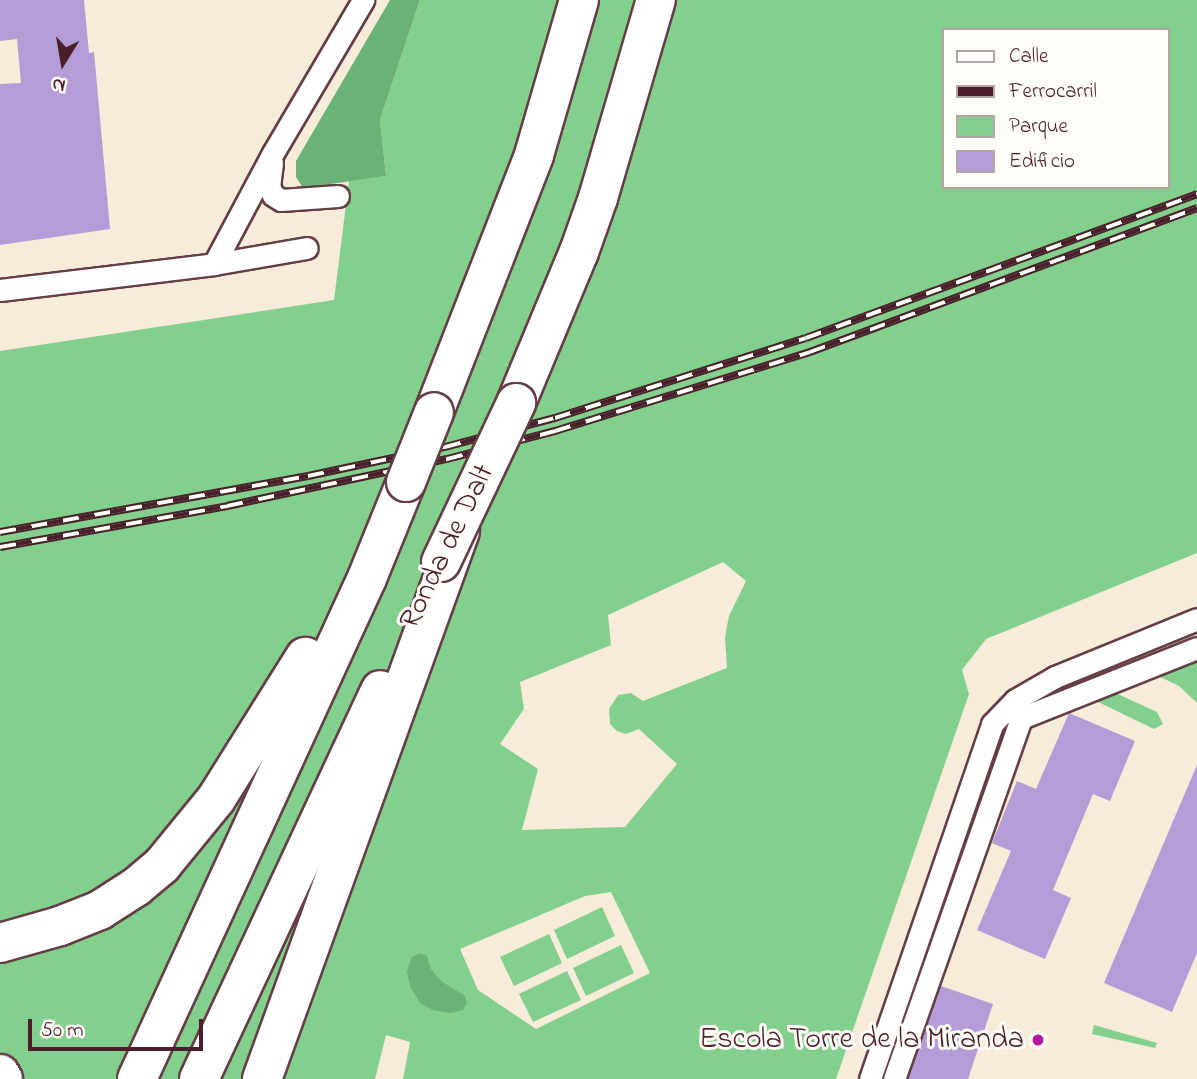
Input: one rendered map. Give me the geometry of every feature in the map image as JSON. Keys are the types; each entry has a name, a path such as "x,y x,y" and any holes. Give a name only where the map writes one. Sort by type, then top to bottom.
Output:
{"highway":[{"path":"0,943 60,926 100,910 136,887 162,865 187,838 246,755 357,580 406,482 534,155 579,0"},
{"name":"Ronda de Dalt","path":"199,1079 445,561 536,360 579,252 615,144 656,0"},
{"path":"262,1079 445,561"},
{"name":"Ronda de Dalt","path":"136,1079 357,580"},
{"path":"0,1074 3,1079"}],"street":[{"path":"214,264 273,153 363,0"},
{"path":"273,153 269,186 273,195 281,200 296,201 338,196"},
{"path":"0,290 214,264 307,248"},
{"path":"870,1079 992,724 1015,700 1055,677 1197,619"},
{"path":"894,1079 1021,718 1197,648"}],"green space":[{"path":"390,0 420,0 380,120 386,176 303,188 296,177 296,161"},
{"path":"420,0 1197,0 1197,553 986,639 962,670 969,694 836,1079 403,1079 410,1042 386,1035 375,1079 12,1079 0,1061 0,351 334,300 349,181 386,176 380,120","holes":["723,562 746,581 729,616 725,637 727,668 643,701 631,693 618,695 609,709 610,724 617,731 626,734 639,729 677,764 625,827 522,830 538,769 500,744 524,709 520,682 611,645 608,615","611,892 650,973 536,1029 478,990 460,949 585,896"]},
{"path":"1194,653 1197,664 1197,703 1179,686 1154,674"},
{"path":"1109,690 1157,712 1163,724 1154,729 1092,699"},
{"path":"602,907 615,936 567,959 554,930"},
{"path":"549,934 562,963 514,986 500,957"},
{"path":"621,945 634,973 586,996 573,968"},
{"path":"420,953 427,956 431,969 441,981 465,996 467,1003 463,1010 450,1013 433,1010 420,1003 410,986 407,971 412,957"},
{"path":"567,971 581,1000 533,1022 519,994"},
{"path":"1094,1025 1157,1043 1155,1048 1092,1034"}],"building":[{"path":"0,0 84,0 89,53 94,52 110,229 0,245 0,84 21,83 17,39 0,41"},
{"path":"1069,713 1135,741 1110,801 1093,794 1053,890 1071,898 1045,959 977,930 1011,851 992,843 1017,781 1036,789"},
{"path":"1197,765 1197,953 1172,1012 1104,983"},
{"path":"941,986 993,1004 968,1079 908,1079"}],"railway":[{"path":"0,532 308,476 445,447 555,418 806,338 1197,194"},
{"path":"0,547 227,506 447,459 555,431 810,352 1197,208"}],"place":[{"name":"Escola Torre de la Miranda","path":"1038,1040"}]}
